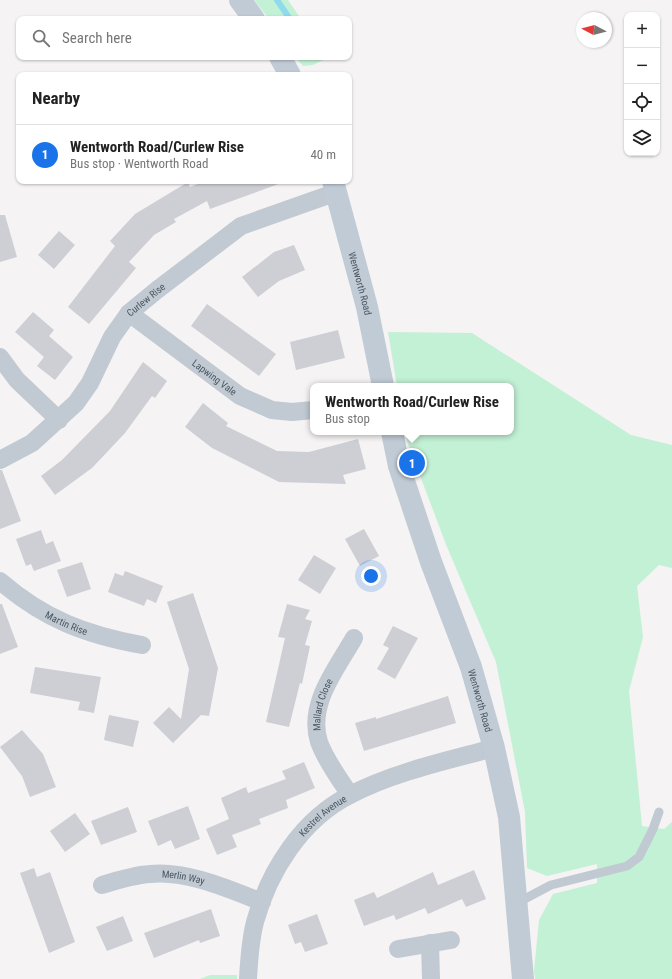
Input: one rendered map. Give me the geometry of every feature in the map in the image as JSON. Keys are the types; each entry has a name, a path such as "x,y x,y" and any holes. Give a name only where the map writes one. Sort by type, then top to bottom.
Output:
{"street":[{"path":"240,0 252,16"},
{"path":"282,60 288,72"},
{"name":"Curlew Rise","path":"0,460 32,443 76,403 90,383 112,337 129,313 157,290 241,226 335,186"},
{"name":"Wentworth Road","path":"335,186 367,307 382,383"},
{"name":"Lapwing Vale","path":"129,313 240,396 272,410 292,412 310,410"},
{"path":"0,357 17,380 59,420"},
{"name":"Wentworth Road","path":"393,435 406,488 431,562 470,667 494,748 509,817 523,979"},
{"name":"Martin Rise","path":"0,581 50,617 107,639 142,645"},
{"name":"Mallard Close","path":"350,795 325,754 319,741 316,724 317,708 324,691 354,638"},
{"name":"Kestrel Avenue","path":"248,979 250,943 262,902 276,870 290,847 313,820 350,795 386,780 494,748"},
{"name":"Merlin Way","path":"102,885 124,878 151,873 173,875 213,883 262,902"},
{"path":"398,949 451,940"},
{"path":"430,943 431,979"}],"lane":[{"path":"517,903 551,885 627,866 639,857 653,829 659,812"}],"green space":[{"path":"254,0 288,0 299,16 267,16"},
{"path":"298,60 323,60 313,65 303,66"},
{"path":"388,332 472,333 631,435 672,445 672,568 659,565 637,586 643,637 629,691 642,826 664,829 672,822 672,979 535,979 534,971 539,920 553,894 597,883 597,864 547,876 527,868 525,812 496,662 447,547 406,435 514,435 514,383 396,383"},
{"path":"210,975 237,975 237,979 200,979"}],"building":[{"path":"185,184 189,184 190,187 198,184 278,184 210,209 207,201 174,219 176,222 154,235 129,262 136,268 89,324 68,307 115,246 110,241 135,214"},
{"path":"0,215 5,215 17,257 0,262"},
{"path":"59,231 75,245 54,269 38,255"},
{"path":"294,245 305,270 279,281 258,297 242,277 274,252"},
{"path":"207,304 276,354 259,376 191,326"},
{"path":"33,312 54,330 49,336 73,357 55,380 37,366 44,357 15,332"},
{"path":"338,330 345,358 296,370 290,342"},
{"path":"143,362 167,381 155,398 152,396 125,433 92,468 55,495 41,476 62,460 110,411"},
{"path":"203,403 228,423 226,426 277,451 309,452 358,439 366,469 343,475 346,484 279,482 212,448 185,427"},
{"path":"0,470 2,470 21,521 0,529"},
{"path":"364,529 379,556 360,566 345,539"},
{"path":"41,530 46,544 53,541 61,561 34,571 31,564 26,566 16,539"},
{"path":"314,555 336,568 320,594 298,580"},
{"path":"82,562 91,589 67,597 57,570"},
{"path":"125,571 163,586 156,603 147,599 144,606 108,592 115,573 123,576"},
{"path":"193,593 218,668 209,716 201,715 173,743 153,723 169,707 181,719 189,669 167,602"},
{"path":"0,604 2,604 18,647 0,654"},
{"path":"287,604 310,610 305,619 312,621 305,645 310,646 302,684 300,683 289,727 266,722 285,638 278,637"},
{"path":"393,626 418,638 395,679 377,669 389,648 383,645"},
{"path":"35,667 101,677 94,713 78,710 80,702 30,693"},
{"path":"448,696 456,723 364,751 355,723 376,717 376,719"},
{"path":"109,715 139,721 133,747 104,740"},
{"path":"22,730 43,754 56,787 30,797 22,776 0,747"},
{"path":"304,762 315,788 286,800 288,808 259,819 261,824 232,835 237,847 217,855 206,829 229,819 221,798 246,787 248,793 286,779 282,771"},
{"path":"188,806 200,839 175,849 171,840 158,846 148,821"},
{"path":"128,807 137,832 101,845 91,821"},
{"path":"75,813 90,834 65,852 50,831"},
{"path":"34,868 37,877 50,872 75,942 49,953 20,873"},
{"path":"474,870 486,899 466,907 462,899 428,914 425,908 396,920 394,915 364,926 354,900 374,892 377,898 433,872 438,885"},
{"path":"211,909 220,936 200,943 199,940 154,958 144,933"},
{"path":"317,914 328,944 305,952 301,942 295,944 288,925"},
{"path":"123,916 133,941 107,951 96,927"}],"waterway":[{"path":"277,0 288,16"}],"place":[{"name":"Wentworth Road/Curlew Rise","path":"412,463"}]}
